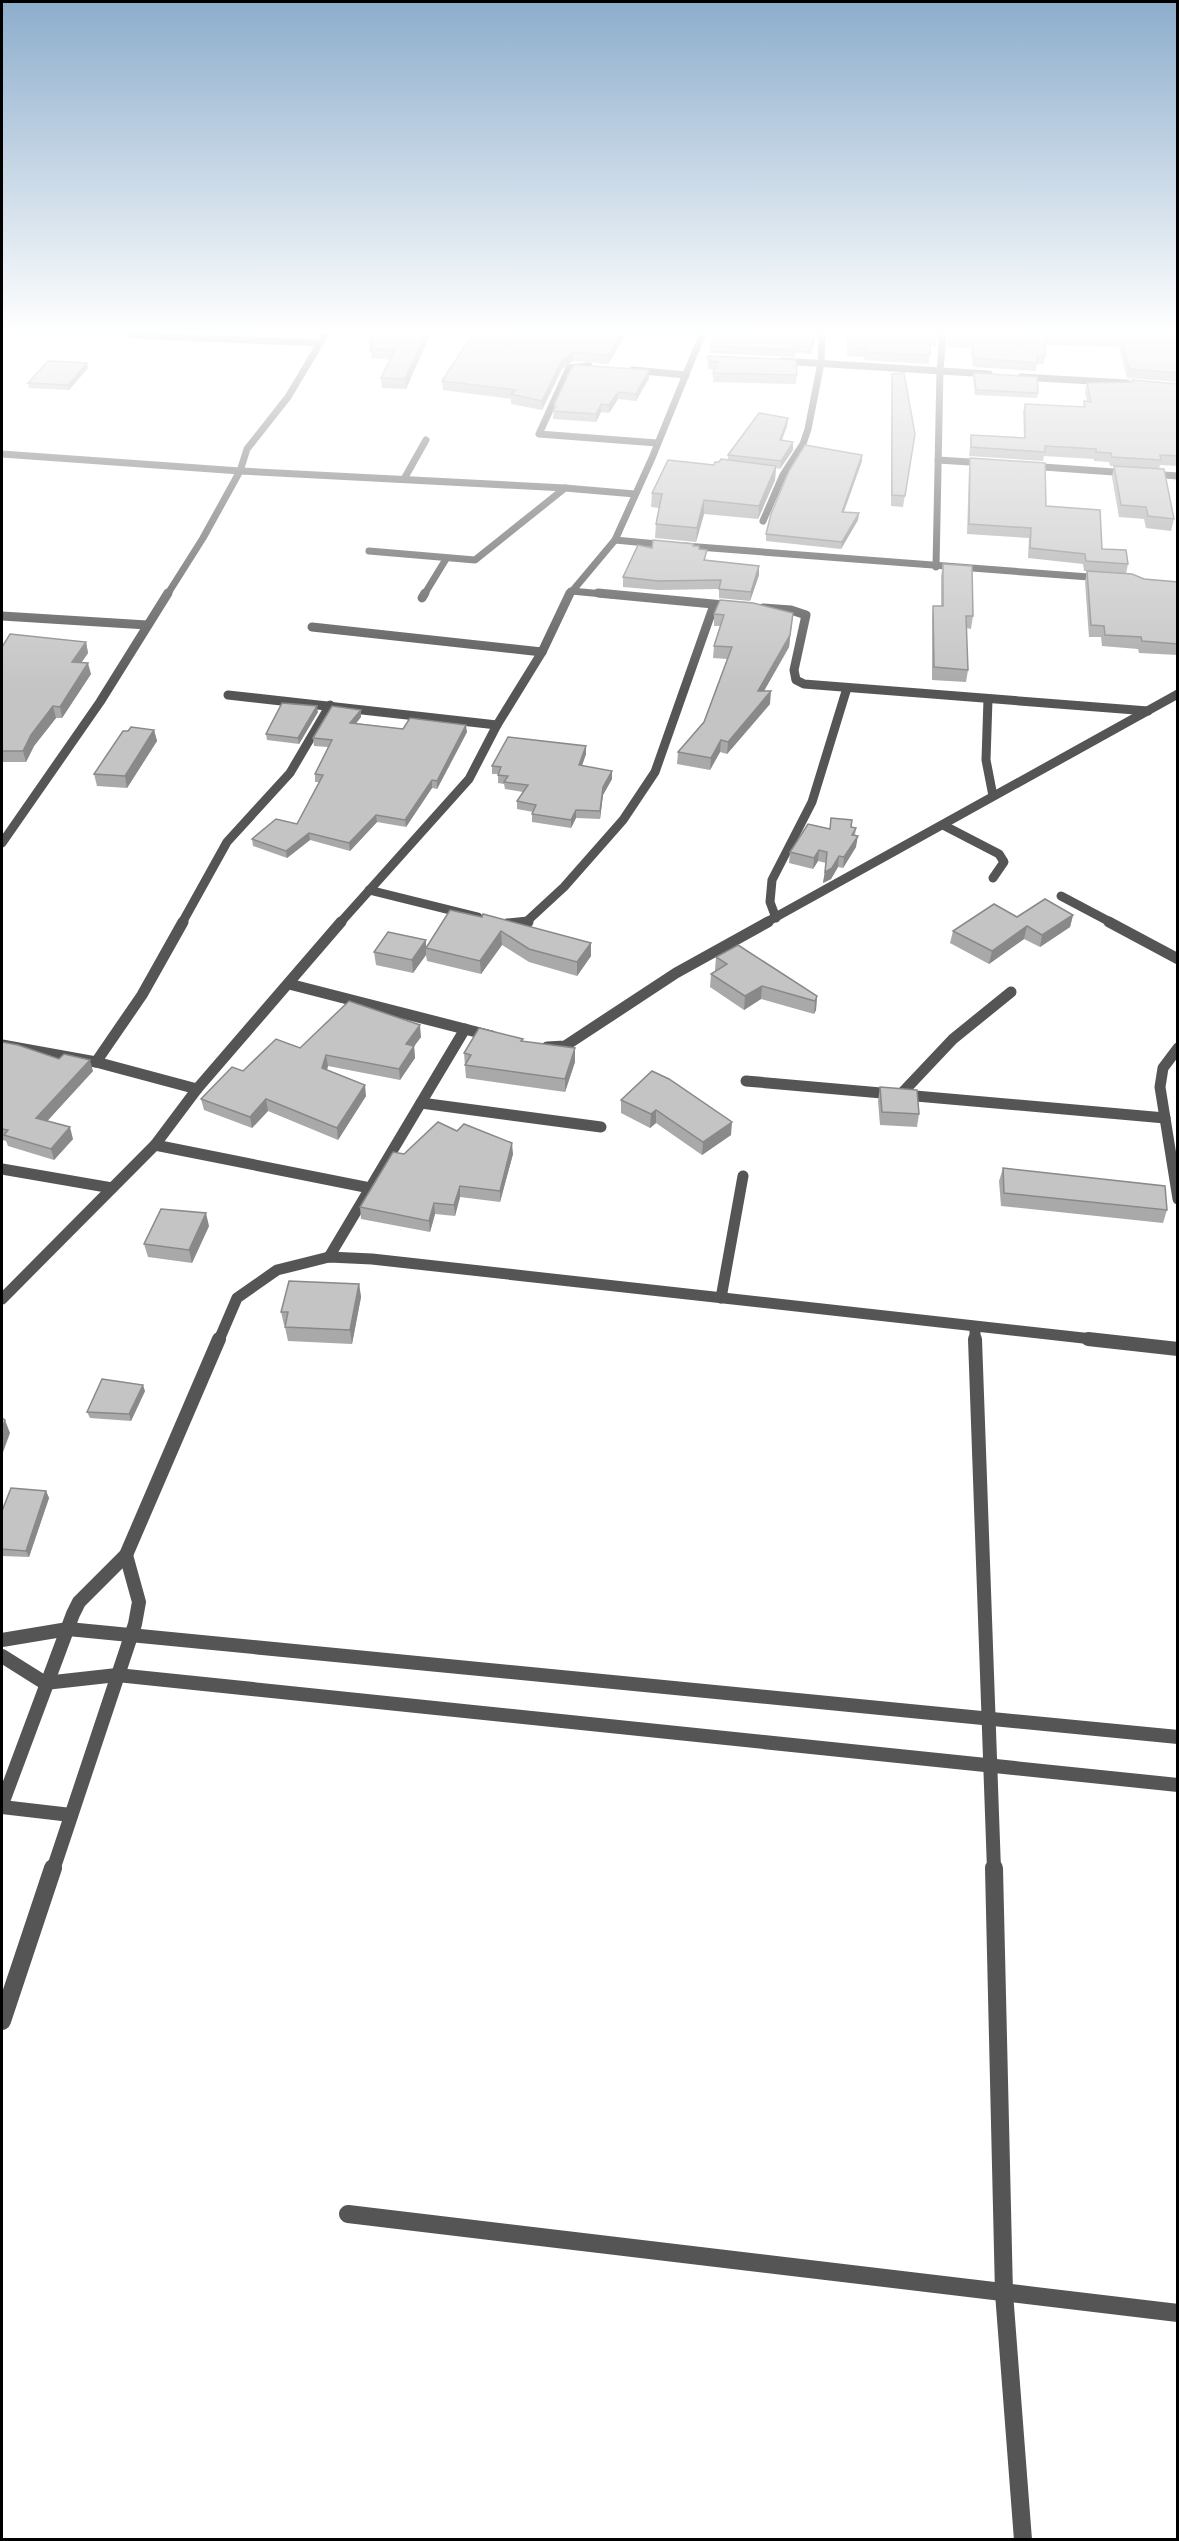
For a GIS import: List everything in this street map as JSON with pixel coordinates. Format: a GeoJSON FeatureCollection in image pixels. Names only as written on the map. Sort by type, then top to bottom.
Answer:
{"type":"FeatureCollection","features":[{"type":"Feature","properties":{"kind":"street"},"geometry":{"type":"LineString","coordinates":[[2,454],[240,471],[565,488],[635,494]]}},
{"type":"Feature","properties":{"kind":"street"},"geometry":{"type":"LineString","coordinates":[[3,838],[100,702],[203,538],[240,471],[246,454]]}},
{"type":"Feature","properties":{"kind":"street"},"geometry":{"type":"LineString","coordinates":[[404,479],[418,454]]}},
{"type":"Feature","properties":{"kind":"street"},"geometry":{"type":"LineString","coordinates":[[3,1295],[155,1145],[196,1089],[469,779],[497,725],[542,652],[571,591],[615,540],[653,454]]}},
{"type":"Feature","properties":{"kind":"street"},"geometry":{"type":"LineString","coordinates":[[763,521],[783,475],[797,454]]}},
{"type":"Feature","properties":{"kind":"street"},"geometry":{"type":"LineString","coordinates":[[936,567],[938,454]]}},
{"type":"Feature","properties":{"kind":"street"},"geometry":{"type":"LineString","coordinates":[[652,458],[664,459]]}},
{"type":"Feature","properties":{"kind":"street"},"geometry":{"type":"LineString","coordinates":[[938,460],[997,464]]}},
{"type":"Feature","properties":{"kind":"street"},"geometry":{"type":"LineString","coordinates":[[1020,465],[1178,476]]}},
{"type":"Feature","properties":{"kind":"street"},"geometry":{"type":"LineString","coordinates":[[771,473],[783,475]]}},
{"type":"Feature","properties":{"kind":"street"},"geometry":{"type":"LineString","coordinates":[[369,551],[446,559],[478,559],[565,488]]}},
{"type":"Feature","properties":{"kind":"street"},"geometry":{"type":"LineString","coordinates":[[615,540],[1109,579]]}},
{"type":"Feature","properties":{"kind":"street"},"geometry":{"type":"LineString","coordinates":[[422,598],[446,559]]}},
{"type":"Feature","properties":{"kind":"street"},"geometry":{"type":"LineString","coordinates":[[571,591],[745,607]]}},
{"type":"Feature","properties":{"kind":"street"},"geometry":{"type":"LineString","coordinates":[[369,890],[509,925],[524,924],[531,920],[564,887],[623,820],[655,772],[714,605]]}},
{"type":"Feature","properties":{"kind":"street"},"geometry":{"type":"LineString","coordinates":[[755,608],[804,613],[806,621],[794,670],[796,680],[811,686],[1148,711]]}},
{"type":"Feature","properties":{"kind":"street"},"geometry":{"type":"LineString","coordinates":[[2,616],[147,626]]}},
{"type":"Feature","properties":{"kind":"street"},"geometry":{"type":"LineString","coordinates":[[312,627],[542,652]]}},
{"type":"Feature","properties":{"kind":"street"},"geometry":{"type":"LineString","coordinates":[[776,918],[770,902],[772,880],[812,802],[847,688]]}},
{"type":"Feature","properties":{"kind":"street"},"geometry":{"type":"LineString","coordinates":[[540,1046],[552,1048],[565,1046],[676,974],[1178,694]]}},
{"type":"Feature","properties":{"kind":"street"},"geometry":{"type":"LineString","coordinates":[[228,695],[497,725]]}},
{"type":"Feature","properties":{"kind":"street"},"geometry":{"type":"LineString","coordinates":[[988,699],[985,754],[988,782],[993,796]]}},
{"type":"Feature","properties":{"kind":"street"},"geometry":{"type":"LineString","coordinates":[[96,1062],[142,994],[227,842],[290,773],[330,705]]}},
{"type":"Feature","properties":{"kind":"street"},"geometry":{"type":"LineString","coordinates":[[943,825],[999,854],[1004,862],[993,878]]}},
{"type":"Feature","properties":{"kind":"street"},"geometry":{"type":"LineString","coordinates":[[1061,896],[1178,959]]}},
{"type":"Feature","properties":{"kind":"street"},"geometry":{"type":"LineString","coordinates":[[289,984],[507,1040]]}},
{"type":"Feature","properties":{"kind":"street"},"geometry":{"type":"LineString","coordinates":[[902,1093],[924,1064],[976,1018],[1011,992]]}},
{"type":"Feature","properties":{"kind":"street"},"geometry":{"type":"LineString","coordinates":[[330,1257],[465,1029]]}},
{"type":"Feature","properties":{"kind":"street"},"geometry":{"type":"LineString","coordinates":[[2,1046],[96,1062],[196,1089]]}},
{"type":"Feature","properties":{"kind":"street"},"geometry":{"type":"LineString","coordinates":[[1178,1048],[1163,1068],[1160,1087],[1178,1199]]}},
{"type":"Feature","properties":{"kind":"street"},"geometry":{"type":"LineString","coordinates":[[746,1080],[1165,1118]]}},
{"type":"Feature","properties":{"kind":"street"},"geometry":{"type":"LineString","coordinates":[[421,1103],[602,1127]]}},
{"type":"Feature","properties":{"kind":"street"},"geometry":{"type":"LineString","coordinates":[[155,1145],[370,1188]]}},
{"type":"Feature","properties":{"kind":"street"},"geometry":{"type":"LineString","coordinates":[[2,1169],[112,1188]]}},
{"type":"Feature","properties":{"kind":"street"},"geometry":{"type":"LineString","coordinates":[[721,1298],[743,1176]]}},
{"type":"Feature","properties":{"kind":"street"},"geometry":{"type":"LineString","coordinates":[[71,1815],[2,1805],[45,1683],[79,1602],[126,1555],[237,1298],[277,1269],[330,1257],[372,1259],[1178,1349]]}},
{"type":"Feature","properties":{"kind":"street"},"geometry":{"type":"LineString","coordinates":[[975,1327],[991,1767],[1004,2293],[1023,2540]]}},
{"type":"Feature","properties":{"kind":"street"},"geometry":{"type":"LineString","coordinates":[[2,2021],[140,1602],[126,1555]]}},
{"type":"Feature","properties":{"kind":"street"},"geometry":{"type":"LineString","coordinates":[[2,1640],[68,1629],[1178,1737]]}},
{"type":"Feature","properties":{"kind":"street"},"geometry":{"type":"LineString","coordinates":[[2,1656],[45,1683],[117,1675],[1178,1785]]}},
{"type":"Feature","properties":{"kind":"street"},"geometry":{"type":"LineString","coordinates":[[348,2214],[1178,2313]]}},
{"type":"Feature","properties":{"kind":"building"},"geometry":{"type":"Polygon","coordinates":[[[729,454],[786,454],[781,461],[729,454]]]}},
{"type":"Feature","properties":{"kind":"building"},"geometry":{"type":"Polygon","coordinates":[[[800,454],[862,455],[842,512],[859,513],[842,542],[766,534],[771,514],[789,471],[800,454]]]}},
{"type":"Feature","properties":{"kind":"building"},"geometry":{"type":"Polygon","coordinates":[[[892,454],[912,454],[905,496],[892,495],[892,454]]]}},
{"type":"Feature","properties":{"kind":"building"},"geometry":{"type":"Polygon","coordinates":[[[1111,454],[1178,454],[1178,456],[1160,455],[1161,460],[1112,457],[1111,454]]]}},
{"type":"Feature","properties":{"kind":"building"},"geometry":{"type":"Polygon","coordinates":[[[970,458],[1045,463],[1046,506],[1100,510],[1102,549],[1126,550],[1128,564],[1086,561],[1085,554],[1030,548],[1031,528],[969,524],[970,458]]]}},
{"type":"Feature","properties":{"kind":"building"},"geometry":{"type":"Polygon","coordinates":[[[721,459],[776,466],[759,506],[704,500],[697,528],[656,524],[662,494],[652,493],[668,460],[714,465],[721,459]]]}},
{"type":"Feature","properties":{"kind":"building"},"geometry":{"type":"Polygon","coordinates":[[[1114,466],[1164,469],[1174,519],[1148,516],[1146,507],[1121,505],[1114,466]]]}},
{"type":"Feature","properties":{"kind":"building"},"geometry":{"type":"Polygon","coordinates":[[[653,540],[694,544],[693,546],[699,546],[699,549],[707,550],[704,560],[759,566],[751,592],[719,589],[721,580],[658,581],[623,577],[638,545],[652,548],[653,540]]]}},
{"type":"Feature","properties":{"kind":"building"},"geometry":{"type":"Polygon","coordinates":[[[943,564],[972,566],[973,616],[966,616],[968,670],[934,667],[933,606],[943,606],[943,564]]]}},
{"type":"Feature","properties":{"kind":"building"},"geometry":{"type":"Polygon","coordinates":[[[1087,571],[1132,574],[1144,579],[1178,582],[1178,644],[1142,641],[1141,637],[1105,635],[1104,626],[1091,625],[1087,571]]]}},
{"type":"Feature","properties":{"kind":"building"},"geometry":{"type":"Polygon","coordinates":[[[720,600],[753,603],[793,613],[790,635],[758,691],[771,691],[728,742],[721,740],[711,758],[678,752],[704,722],[732,647],[714,646],[724,615],[714,614],[720,600]]]}},
{"type":"Feature","properties":{"kind":"building"},"geometry":{"type":"Polygon","coordinates":[[[10,634],[86,642],[72,662],[88,663],[60,707],[53,706],[31,735],[23,751],[2,751],[2,647],[10,634]]]}},
{"type":"Feature","properties":{"kind":"building"},"geometry":{"type":"Polygon","coordinates":[[[282,703],[317,706],[298,738],[266,734],[282,703]]]}},
{"type":"Feature","properties":{"kind":"building"},"geometry":{"type":"Polygon","coordinates":[[[332,706],[361,710],[350,723],[403,729],[410,718],[466,725],[437,781],[432,780],[405,820],[376,815],[349,843],[309,833],[286,851],[252,839],[276,819],[297,824],[323,775],[315,774],[332,740],[313,738],[332,706]]]}},
{"type":"Feature","properties":{"kind":"building"},"geometry":{"type":"Polygon","coordinates":[[[131,727],[154,730],[125,776],[94,774],[123,731],[128,731],[131,727]]]}},
{"type":"Feature","properties":{"kind":"building"},"geometry":{"type":"Polygon","coordinates":[[[508,737],[586,746],[579,765],[612,771],[603,787],[600,811],[576,810],[571,820],[532,814],[536,805],[517,801],[528,785],[504,782],[508,776],[498,775],[501,767],[492,766],[508,737]]]}},
{"type":"Feature","properties":{"kind":"building"},"geometry":{"type":"Polygon","coordinates":[[[831,818],[852,820],[851,827],[856,828],[852,835],[858,836],[844,857],[839,856],[832,868],[825,872],[827,852],[819,850],[814,858],[790,852],[808,824],[830,829],[831,818]]]}},
{"type":"Feature","properties":{"kind":"building"},"geometry":{"type":"Polygon","coordinates":[[[1045,899],[1073,915],[1042,935],[1027,926],[992,951],[953,931],[994,904],[1017,917],[1045,899]]]}},
{"type":"Feature","properties":{"kind":"building"},"geometry":{"type":"Polygon","coordinates":[[[450,910],[482,917],[483,914],[591,943],[577,962],[529,949],[501,931],[480,961],[426,948],[450,910]]]}},
{"type":"Feature","properties":{"kind":"building"},"geometry":{"type":"Polygon","coordinates":[[[388,932],[426,940],[412,960],[374,952],[388,932]]]}},
{"type":"Feature","properties":{"kind":"building"},"geometry":{"type":"Polygon","coordinates":[[[738,945],[817,996],[815,1001],[762,986],[745,996],[711,974],[727,964],[716,957],[738,945]]]}},
{"type":"Feature","properties":{"kind":"building"},"geometry":{"type":"Polygon","coordinates":[[[349,1001],[420,1025],[406,1044],[414,1046],[399,1069],[326,1055],[322,1068],[365,1085],[337,1128],[266,1099],[250,1117],[201,1099],[232,1067],[243,1071],[276,1039],[300,1048],[349,1001]]]}},
{"type":"Feature","properties":{"kind":"building"},"geometry":{"type":"Polygon","coordinates":[[[479,1028],[523,1039],[521,1041],[575,1048],[565,1079],[465,1065],[471,1055],[464,1053],[479,1028]]]}},
{"type":"Feature","properties":{"kind":"building"},"geometry":{"type":"Polygon","coordinates":[[[2,1042],[59,1059],[64,1054],[90,1060],[36,1118],[70,1127],[51,1149],[4,1135],[8,1130],[2,1129],[2,1042]]]}},
{"type":"Feature","properties":{"kind":"building"},"geometry":{"type":"Polygon","coordinates":[[[652,1071],[669,1079],[732,1122],[703,1142],[656,1110],[651,1114],[621,1100],[652,1071]]]}},
{"type":"Feature","properties":{"kind":"building"},"geometry":{"type":"Polygon","coordinates":[[[880,1087],[917,1090],[919,1114],[882,1112],[880,1087]]]}},
{"type":"Feature","properties":{"kind":"building"},"geometry":{"type":"Polygon","coordinates":[[[438,1122],[457,1131],[464,1124],[512,1143],[500,1191],[460,1186],[454,1205],[434,1203],[429,1221],[360,1207],[393,1152],[404,1154],[438,1122]]]}},
{"type":"Feature","properties":{"kind":"building"},"geometry":{"type":"Polygon","coordinates":[[[1003,1168],[1165,1186],[1167,1210],[1004,1193],[1003,1168]]]}},
{"type":"Feature","properties":{"kind":"building"},"geometry":{"type":"Polygon","coordinates":[[[161,1209],[206,1213],[189,1250],[144,1244],[161,1209]]]}},
{"type":"Feature","properties":{"kind":"building"},"geometry":{"type":"Polygon","coordinates":[[[289,1281],[359,1284],[350,1330],[285,1327],[288,1312],[281,1312],[289,1281]]]}},
{"type":"Feature","properties":{"kind":"building"},"geometry":{"type":"Polygon","coordinates":[[[102,1379],[143,1385],[129,1414],[87,1412],[102,1379]]]}},
{"type":"Feature","properties":{"kind":"building"},"geometry":{"type":"Polygon","coordinates":[[[11,1488],[46,1491],[26,1551],[2,1549],[2,1511],[11,1488]]]}}]}
